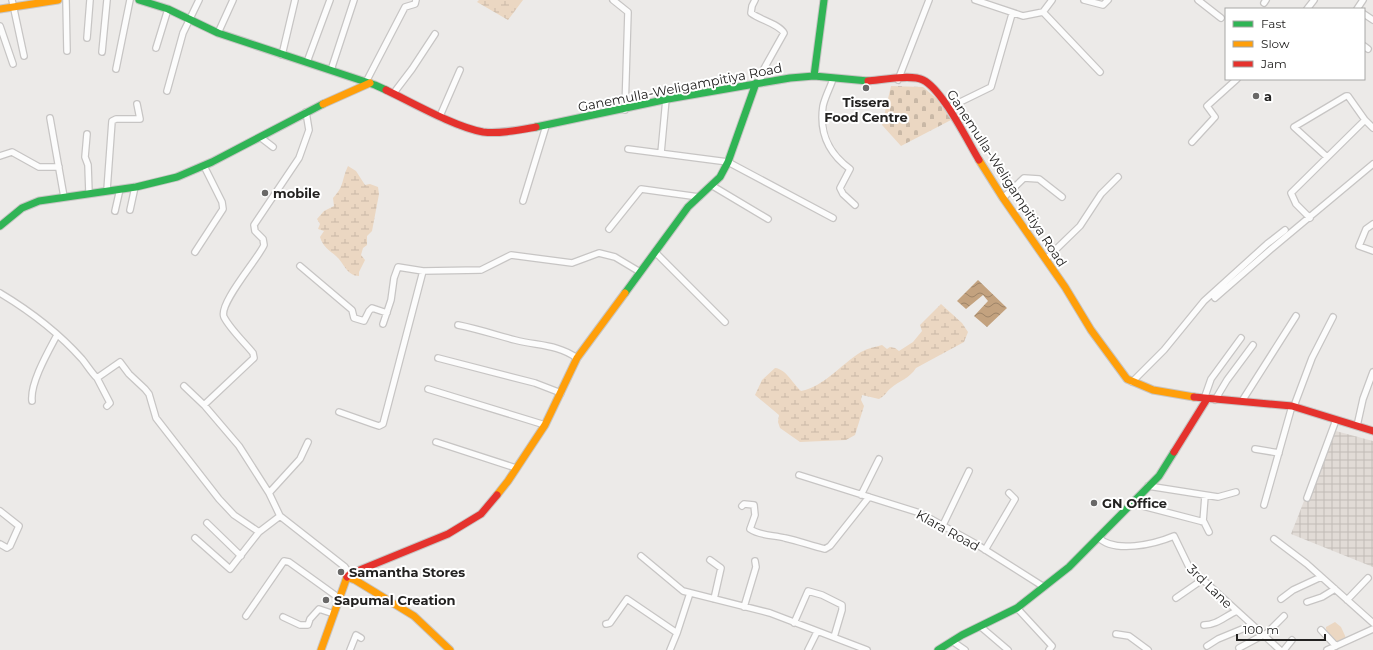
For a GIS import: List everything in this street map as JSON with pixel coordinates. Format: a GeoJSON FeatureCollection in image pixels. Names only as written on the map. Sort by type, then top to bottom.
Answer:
{"type":"FeatureCollection","features":[{"type":"Feature","properties":{"kind":"street"},"geometry":{"type":"LineString","coordinates":[[0,9],[12,3],[58,0]]}},
{"type":"Feature","properties":{"kind":"street"},"geometry":{"type":"LineString","coordinates":[[66,0],[67,51]]}},
{"type":"Feature","properties":{"kind":"street"},"geometry":{"type":"LineString","coordinates":[[87,38],[90,0]]}},
{"type":"Feature","properties":{"kind":"street"},"geometry":{"type":"LineString","coordinates":[[102,52],[107,0]]}},
{"type":"Feature","properties":{"kind":"street"},"geometry":{"type":"LineString","coordinates":[[116,69],[130,0]]}},
{"type":"Feature","properties":{"kind":"street","name":"Ganemulla-Weligampitiya Road"},"geometry":{"type":"LineString","coordinates":[[140,0],[155,2],[218,33],[368,82],[440,116],[475,130],[485,132],[508,131],[546,126],[625,110],[666,99],[758,83],[814,76],[833,79],[898,80],[915,78],[923,80],[938,93],[1003,198],[1046,260],[1091,330],[1127,379],[1153,390],[1206,399],[1293,406],[1373,431]]}},
{"type":"Feature","properties":{"kind":"street"},"geometry":{"type":"LineString","coordinates":[[167,91],[183,33],[198,0]]}},
{"type":"Feature","properties":{"kind":"street"},"geometry":{"type":"LineString","coordinates":[[218,33],[233,0]]}},
{"type":"Feature","properties":{"kind":"street"},"geometry":{"type":"LineString","coordinates":[[282,55],[295,0]]}},
{"type":"Feature","properties":{"kind":"street"},"geometry":{"type":"LineString","coordinates":[[307,62],[330,0]]}},
{"type":"Feature","properties":{"kind":"street"},"geometry":{"type":"LineString","coordinates":[[331,70],[354,0]]}},
{"type":"Feature","properties":{"kind":"street"},"geometry":{"type":"LineString","coordinates":[[0,226],[12,214],[29,204],[107,190],[165,182],[204,166],[306,112],[368,82],[405,7],[415,4],[416,0]]}},
{"type":"Feature","properties":{"kind":"street"},"geometry":{"type":"LineString","coordinates":[[613,0],[628,12],[625,110]]}},
{"type":"Feature","properties":{"kind":"street"},"geometry":{"type":"LineString","coordinates":[[321,650],[348,575],[448,534],[481,514],[516,468],[545,425],[577,358],[688,207],[720,177],[728,162],[761,74],[784,33],[782,29],[758,19],[752,13],[752,6],[755,0]]}},
{"type":"Feature","properties":{"kind":"street"},"geometry":{"type":"LineString","coordinates":[[814,76],[824,0]]}},
{"type":"Feature","properties":{"kind":"street"},"geometry":{"type":"LineString","coordinates":[[898,80],[929,0]]}},
{"type":"Feature","properties":{"kind":"street"},"geometry":{"type":"LineString","coordinates":[[975,0],[1012,14],[1022,16],[1043,12],[1052,0]]}},
{"type":"Feature","properties":{"kind":"street"},"geometry":{"type":"LineString","coordinates":[[1084,0],[1103,5],[1108,0]]}},
{"type":"Feature","properties":{"kind":"street"},"geometry":{"type":"LineString","coordinates":[[1198,0],[1221,18]]}},
{"type":"Feature","properties":{"kind":"street"},"geometry":{"type":"LineString","coordinates":[[1308,8],[1314,0]]}},
{"type":"Feature","properties":{"kind":"street"},"geometry":{"type":"LineString","coordinates":[[12,3],[24,56]]}},
{"type":"Feature","properties":{"kind":"street"},"geometry":{"type":"LineString","coordinates":[[156,48],[168,9]]}},
{"type":"Feature","properties":{"kind":"street"},"geometry":{"type":"LineString","coordinates":[[1043,12],[1100,72]]}},
{"type":"Feature","properties":{"kind":"street"},"geometry":{"type":"LineString","coordinates":[[948,108],[991,87],[1012,14]]}},
{"type":"Feature","properties":{"kind":"street"},"geometry":{"type":"LineString","coordinates":[[0,26],[13,64]]}},
{"type":"Feature","properties":{"kind":"street"},"geometry":{"type":"LineString","coordinates":[[392,94],[412,69],[435,34]]}},
{"type":"Feature","properties":{"kind":"street"},"geometry":{"type":"LineString","coordinates":[[440,116],[460,70]]}},
{"type":"Feature","properties":{"kind":"street"},"geometry":{"type":"LineString","coordinates":[[833,79],[823,105],[823,125],[826,143],[841,162],[850,169],[840,188],[842,194],[855,205]]}},
{"type":"Feature","properties":{"kind":"street"},"geometry":{"type":"LineString","coordinates":[[1192,142],[1215,117],[1208,106],[1235,80]]}},
{"type":"Feature","properties":{"kind":"street"},"geometry":{"type":"LineString","coordinates":[[1327,157],[1294,127],[1348,96],[1373,128]]}},
{"type":"Feature","properties":{"kind":"street"},"geometry":{"type":"LineString","coordinates":[[661,153],[666,99]]}},
{"type":"Feature","properties":{"kind":"street"},"geometry":{"type":"LineString","coordinates":[[107,190],[112,121],[116,119],[140,119],[137,104]]}},
{"type":"Feature","properties":{"kind":"street"},"geometry":{"type":"LineString","coordinates":[[204,405],[254,358],[253,353],[224,316],[224,310],[234,290],[264,245],[263,239],[255,231],[254,225],[299,158],[309,130],[306,112]]}},
{"type":"Feature","properties":{"kind":"street"},"geometry":{"type":"LineString","coordinates":[[50,118],[64,197]]}},
{"type":"Feature","properties":{"kind":"street"},"geometry":{"type":"LineString","coordinates":[[1310,218],[1296,204],[1291,193],[1366,120]]}},
{"type":"Feature","properties":{"kind":"street"},"geometry":{"type":"LineString","coordinates":[[523,201],[546,126]]}},
{"type":"Feature","properties":{"kind":"street"},"geometry":{"type":"LineString","coordinates":[[87,134],[85,157],[88,165],[89,193]]}},
{"type":"Feature","properties":{"kind":"street"},"geometry":{"type":"LineString","coordinates":[[260,137],[273,147]]}},
{"type":"Feature","properties":{"kind":"street"},"geometry":{"type":"LineString","coordinates":[[628,149],[728,162],[833,218]]}},
{"type":"Feature","properties":{"kind":"street"},"geometry":{"type":"LineString","coordinates":[[0,156],[12,152],[39,167],[59,167]]}},
{"type":"Feature","properties":{"kind":"street"},"geometry":{"type":"LineString","coordinates":[[1215,298],[1373,164]]}},
{"type":"Feature","properties":{"kind":"street"},"geometry":{"type":"LineString","coordinates":[[194,252],[223,209],[222,202],[204,166]]}},
{"type":"Feature","properties":{"kind":"street"},"geometry":{"type":"LineString","coordinates":[[1046,260],[1080,226],[1101,194],[1118,177]]}},
{"type":"Feature","properties":{"kind":"street"},"geometry":{"type":"LineString","coordinates":[[1003,198],[1024,178],[1039,179],[1062,198]]}},
{"type":"Feature","properties":{"kind":"street"},"geometry":{"type":"LineString","coordinates":[[712,185],[768,219]]}},
{"type":"Feature","properties":{"kind":"street"},"geometry":{"type":"LineString","coordinates":[[130,210],[135,187]]}},
{"type":"Feature","properties":{"kind":"street"},"geometry":{"type":"LineString","coordinates":[[114,211],[120,189]]}},
{"type":"Feature","properties":{"kind":"street"},"geometry":{"type":"LineString","coordinates":[[609,229],[641,189],[699,197]]}},
{"type":"Feature","properties":{"kind":"street"},"geometry":{"type":"LineString","coordinates":[[1373,224],[1366,229],[1359,246],[1373,251]]}},
{"type":"Feature","properties":{"kind":"street"},"geometry":{"type":"LineString","coordinates":[[1132,382],[1164,350],[1204,301],[1286,230]]}},
{"type":"Feature","properties":{"kind":"street"},"geometry":{"type":"LineString","coordinates":[[655,252],[725,322]]}},
{"type":"Feature","properties":{"kind":"street"},"geometry":{"type":"LineString","coordinates":[[383,324],[398,267],[423,271],[481,270],[511,255],[572,264],[599,253],[615,257],[640,272]]}},
{"type":"Feature","properties":{"kind":"street"},"geometry":{"type":"LineString","coordinates":[[300,266],[352,310],[354,318],[364,321],[372,308],[387,313]]}},
{"type":"Feature","properties":{"kind":"street"},"geometry":{"type":"LineString","coordinates":[[339,412],[379,426],[383,424],[423,271]]}},
{"type":"Feature","properties":{"kind":"street"},"geometry":{"type":"LineString","coordinates":[[0,293],[22,306],[57,335],[82,359],[97,378],[110,403],[106,406]]}},
{"type":"Feature","properties":{"kind":"street"},"geometry":{"type":"LineString","coordinates":[[1242,402],[1296,316]]}},
{"type":"Feature","properties":{"kind":"street"},"geometry":{"type":"LineString","coordinates":[[1264,504],[1293,406],[1312,358],[1332,317]]}},
{"type":"Feature","properties":{"kind":"street"},"geometry":{"type":"LineString","coordinates":[[458,325],[547,347],[557,347],[577,358]]}},
{"type":"Feature","properties":{"kind":"street"},"geometry":{"type":"LineString","coordinates":[[32,401],[31,394],[33,387],[47,353],[57,335]]}},
{"type":"Feature","properties":{"kind":"street"},"geometry":{"type":"LineString","coordinates":[[938,650],[952,641],[1017,608],[1044,587],[1068,567],[1162,472],[1206,399],[1212,379],[1241,338]]}},
{"type":"Feature","properties":{"kind":"street"},"geometry":{"type":"LineString","coordinates":[[1215,400],[1227,380],[1253,345]]}},
{"type":"Feature","properties":{"kind":"street"},"geometry":{"type":"LineString","coordinates":[[438,358],[535,383],[561,393]]}},
{"type":"Feature","properties":{"kind":"street"},"geometry":{"type":"LineString","coordinates":[[97,378],[120,362],[149,394],[156,418],[219,499],[234,515],[259,532]]}},
{"type":"Feature","properties":{"kind":"street"},"geometry":{"type":"LineString","coordinates":[[1357,426],[1363,399],[1373,372]]}},
{"type":"Feature","properties":{"kind":"street"},"geometry":{"type":"LineString","coordinates":[[184,386],[204,405],[239,446],[268,493],[280,516],[345,567],[348,575],[414,616],[450,650]]}},
{"type":"Feature","properties":{"kind":"street"},"geometry":{"type":"LineString","coordinates":[[428,389],[545,425]]}},
{"type":"Feature","properties":{"kind":"street"},"geometry":{"type":"LineString","coordinates":[[1308,498],[1336,420]]}},
{"type":"Feature","properties":{"kind":"street"},"geometry":{"type":"LineString","coordinates":[[268,493],[300,459],[308,442]]}},
{"type":"Feature","properties":{"kind":"street"},"geometry":{"type":"LineString","coordinates":[[436,442],[516,468]]}},
{"type":"Feature","properties":{"kind":"street"},"geometry":{"type":"LineString","coordinates":[[1254,449],[1279,453]]}},
{"type":"Feature","properties":{"kind":"street"},"geometry":{"type":"LineString","coordinates":[[861,495],[879,459]]}},
{"type":"Feature","properties":{"kind":"street"},"geometry":{"type":"LineString","coordinates":[[943,525],[969,471]]}},
{"type":"Feature","properties":{"kind":"street","name":"Klara Road"},"geometry":{"type":"LineString","coordinates":[[799,475],[920,513],[985,550],[1044,587]]}},
{"type":"Feature","properties":{"kind":"street"},"geometry":{"type":"LineString","coordinates":[[1148,486],[1218,497],[1236,492]]}},
{"type":"Feature","properties":{"kind":"street"},"geometry":{"type":"LineString","coordinates":[[985,550],[1015,499],[1009,493]]}},
{"type":"Feature","properties":{"kind":"street"},"geometry":{"type":"LineString","coordinates":[[1202,522],[1205,496]]}},
{"type":"Feature","properties":{"kind":"street"},"geometry":{"type":"LineString","coordinates":[[742,506],[744,504],[754,505],[755,515],[750,529],[753,531],[759,534],[783,538],[825,549],[830,546],[869,497]]}},
{"type":"Feature","properties":{"kind":"street"},"geometry":{"type":"LineString","coordinates":[[1131,503],[1202,522],[1209,532]]}},
{"type":"Feature","properties":{"kind":"street"},"geometry":{"type":"LineString","coordinates":[[0,511],[19,526],[10,546],[7,548],[0,544]]}},
{"type":"Feature","properties":{"kind":"street"},"geometry":{"type":"LineString","coordinates":[[196,538],[230,569],[259,532],[280,516]]}},
{"type":"Feature","properties":{"kind":"street"},"geometry":{"type":"LineString","coordinates":[[207,523],[240,556]]}},
{"type":"Feature","properties":{"kind":"street","name":"3rd Lane"},"geometry":{"type":"LineString","coordinates":[[1098,537],[1104,543],[1121,546],[1156,542],[1174,536],[1185,561],[1202,580],[1280,650]]}},
{"type":"Feature","properties":{"kind":"street"},"geometry":{"type":"LineString","coordinates":[[1274,540],[1336,589],[1373,623]]}},
{"type":"Feature","properties":{"kind":"street"},"geometry":{"type":"LineString","coordinates":[[641,556],[683,591],[770,613],[866,650]]}},
{"type":"Feature","properties":{"kind":"street"},"geometry":{"type":"LineString","coordinates":[[710,560],[722,568],[714,599]]}},
{"type":"Feature","properties":{"kind":"street"},"geometry":{"type":"LineString","coordinates":[[744,607],[756,567],[755,560]]}},
{"type":"Feature","properties":{"kind":"street"},"geometry":{"type":"LineString","coordinates":[[246,616],[284,561],[289,562],[339,598]]}},
{"type":"Feature","properties":{"kind":"street"},"geometry":{"type":"LineString","coordinates":[[1281,598],[1293,590],[1321,577]]}},
{"type":"Feature","properties":{"kind":"street"},"geometry":{"type":"LineString","coordinates":[[1347,600],[1368,578]]}},
{"type":"Feature","properties":{"kind":"street"},"geometry":{"type":"LineString","coordinates":[[1176,598],[1202,580]]}},
{"type":"Feature","properties":{"kind":"street"},"geometry":{"type":"LineString","coordinates":[[1307,602],[1322,597],[1336,589]]}},
{"type":"Feature","properties":{"kind":"street"},"geometry":{"type":"LineString","coordinates":[[794,623],[808,591],[822,594],[842,605],[842,610],[834,637]]}},
{"type":"Feature","properties":{"kind":"street"},"geometry":{"type":"LineString","coordinates":[[670,650],[690,593]]}},
{"type":"Feature","properties":{"kind":"street"},"geometry":{"type":"LineString","coordinates":[[606,624],[610,623],[627,599],[677,633]]}},
{"type":"Feature","properties":{"kind":"street"},"geometry":{"type":"LineString","coordinates":[[1017,608],[1052,646],[1049,650]]}},
{"type":"Feature","properties":{"kind":"street"},"geometry":{"type":"LineString","coordinates":[[283,616],[300,625],[308,625],[310,619],[319,609],[334,614]]}},
{"type":"Feature","properties":{"kind":"street"},"geometry":{"type":"LineString","coordinates":[[1204,625],[1211,625],[1236,611]]}},
{"type":"Feature","properties":{"kind":"street"},"geometry":{"type":"LineString","coordinates":[[1239,648],[1267,633],[1284,616]]}},
{"type":"Feature","properties":{"kind":"street"},"geometry":{"type":"LineString","coordinates":[[1207,646],[1218,639],[1252,625]]}},
{"type":"Feature","properties":{"kind":"street"},"geometry":{"type":"LineString","coordinates":[[981,627],[1008,650]]}},
{"type":"Feature","properties":{"kind":"street"},"geometry":{"type":"LineString","coordinates":[[1327,650],[1373,629]]}},
{"type":"Feature","properties":{"kind":"street"},"geometry":{"type":"LineString","coordinates":[[1321,630],[1336,646]]}},
{"type":"Feature","properties":{"kind":"street"},"geometry":{"type":"LineString","coordinates":[[808,650],[817,632]]}},
{"type":"Feature","properties":{"kind":"street"},"geometry":{"type":"LineString","coordinates":[[1116,634],[1129,636],[1148,650]]}},
{"type":"Feature","properties":{"kind":"street"},"geometry":{"type":"LineString","coordinates":[[350,650],[356,635],[361,638]]}},
{"type":"Feature","properties":{"kind":"street"},"geometry":{"type":"LineString","coordinates":[[1284,650],[1292,640]]}},
{"type":"Feature","properties":{"kind":"street"},"geometry":{"type":"LineString","coordinates":[[952,641],[965,650]]}},
{"type":"Feature","properties":{"kind":"shaded area"},"geometry":{"type":"Polygon","coordinates":[[[1332,430],[1373,441],[1373,567],[1291,534],[1332,430]]]}},
{"type":"Feature","properties":{"kind":"green space"},"geometry":{"type":"Polygon","coordinates":[[[479,0],[523,0],[508,20],[477,2],[479,0]]]}},
{"type":"Feature","properties":{"kind":"green space"},"geometry":{"type":"Polygon","coordinates":[[[891,86],[923,87],[937,99],[951,120],[901,146],[882,125],[891,86]]]}},
{"type":"Feature","properties":{"kind":"green space"},"geometry":{"type":"Polygon","coordinates":[[[348,166],[356,171],[365,185],[370,184],[378,187],[379,194],[372,231],[367,236],[367,245],[363,248],[361,255],[365,260],[359,272],[359,276],[351,274],[339,259],[325,246],[320,237],[324,231],[318,229],[320,224],[317,219],[324,211],[334,206],[333,198],[341,186],[348,166]]]}},
{"type":"Feature","properties":{"kind":"green space"},"geometry":{"type":"Polygon","coordinates":[[[941,304],[962,323],[968,332],[964,342],[916,368],[911,374],[889,389],[883,397],[879,399],[862,395],[861,400],[864,406],[855,435],[846,440],[800,442],[780,428],[778,422],[779,415],[755,395],[762,380],[775,368],[783,371],[801,391],[818,385],[861,352],[882,345],[887,349],[890,347],[899,351],[913,342],[922,331],[920,325],[941,304]]]}},
{"type":"Feature","properties":{"kind":"green space"},"geometry":{"type":"Polygon","coordinates":[[[1335,622],[1341,627],[1347,640],[1336,645],[1326,629],[1326,627],[1335,622]]]}},
{"type":"Feature","properties":{"kind":"water"},"geometry":{"type":"Polygon","coordinates":[[[978,280],[1007,308],[987,327],[974,316],[988,301],[983,295],[966,309],[957,301],[978,280]]]}},
{"type":"Feature","properties":{"kind":"traffic: fast"},"geometry":{"type":"LineString","coordinates":[[139,0],[168,9],[218,33],[375,85],[386,90]]}},
{"type":"Feature","properties":{"kind":"traffic: fast"},"geometry":{"type":"LineString","coordinates":[[814,76],[824,0]]}},
{"type":"Feature","properties":{"kind":"traffic: fast"},"geometry":{"type":"LineString","coordinates":[[536,127],[668,99],[790,78],[814,76],[868,81]]}},
{"type":"Feature","properties":{"kind":"traffic: fast"},"geometry":{"type":"LineString","coordinates":[[625,293],[688,207],[720,177],[728,162],[756,83]]}},
{"type":"Feature","properties":{"kind":"traffic: fast"},"geometry":{"type":"LineString","coordinates":[[0,226],[22,208],[39,201],[136,187],[177,177],[212,162],[323,104]]}},
{"type":"Feature","properties":{"kind":"traffic: fast"},"geometry":{"type":"LineString","coordinates":[[938,650],[962,635],[1017,608],[1069,567],[1159,476],[1174,452]]}},
{"type":"Feature","properties":{"kind":"traffic: slow"},"geometry":{"type":"LineString","coordinates":[[0,9],[58,0]]}},
{"type":"Feature","properties":{"kind":"traffic: slow"},"geometry":{"type":"LineString","coordinates":[[323,104],[370,83]]}},
{"type":"Feature","properties":{"kind":"traffic: slow"},"geometry":{"type":"LineString","coordinates":[[979,160],[1003,198],[1065,287],[1091,330],[1127,379],[1153,390],[1194,397]]}},
{"type":"Feature","properties":{"kind":"traffic: slow"},"geometry":{"type":"LineString","coordinates":[[497,495],[545,425],[577,358],[625,293]]}},
{"type":"Feature","properties":{"kind":"traffic: slow"},"geometry":{"type":"LineString","coordinates":[[347,577],[355,580],[414,616],[450,650]]}},
{"type":"Feature","properties":{"kind":"traffic: slow"},"geometry":{"type":"LineString","coordinates":[[321,650],[347,577]]}},
{"type":"Feature","properties":{"kind":"traffic: jam"},"geometry":{"type":"LineString","coordinates":[[868,81],[911,77],[923,80],[938,93],[946,104],[979,160]]}},
{"type":"Feature","properties":{"kind":"traffic: jam"},"geometry":{"type":"LineString","coordinates":[[386,90],[434,114],[460,125],[483,132],[510,131],[536,127]]}},
{"type":"Feature","properties":{"kind":"traffic: jam"},"geometry":{"type":"LineString","coordinates":[[1194,397],[1292,406],[1373,431]]}},
{"type":"Feature","properties":{"kind":"traffic: jam"},"geometry":{"type":"LineString","coordinates":[[1174,452],[1207,399]]}},
{"type":"Feature","properties":{"kind":"traffic: jam"},"geometry":{"type":"LineString","coordinates":[[347,577],[350,574],[448,534],[481,514],[497,495]]}},
{"type":"Feature","properties":{"kind":"place","name":"Tissera Food Centre"},"geometry":{"type":"Point","coordinates":[866,88]}},
{"type":"Feature","properties":{"kind":"place","name":"a"},"geometry":{"type":"Point","coordinates":[1256,96]}},
{"type":"Feature","properties":{"kind":"place","name":"mobile"},"geometry":{"type":"Point","coordinates":[265,193]}},
{"type":"Feature","properties":{"kind":"place","name":"GN Office"},"geometry":{"type":"Point","coordinates":[1094,503]}},
{"type":"Feature","properties":{"kind":"place","name":"Samantha Stores"},"geometry":{"type":"Point","coordinates":[341,572]}},
{"type":"Feature","properties":{"kind":"place","name":"Sapumal Creation"},"geometry":{"type":"Point","coordinates":[326,600]}}]}
